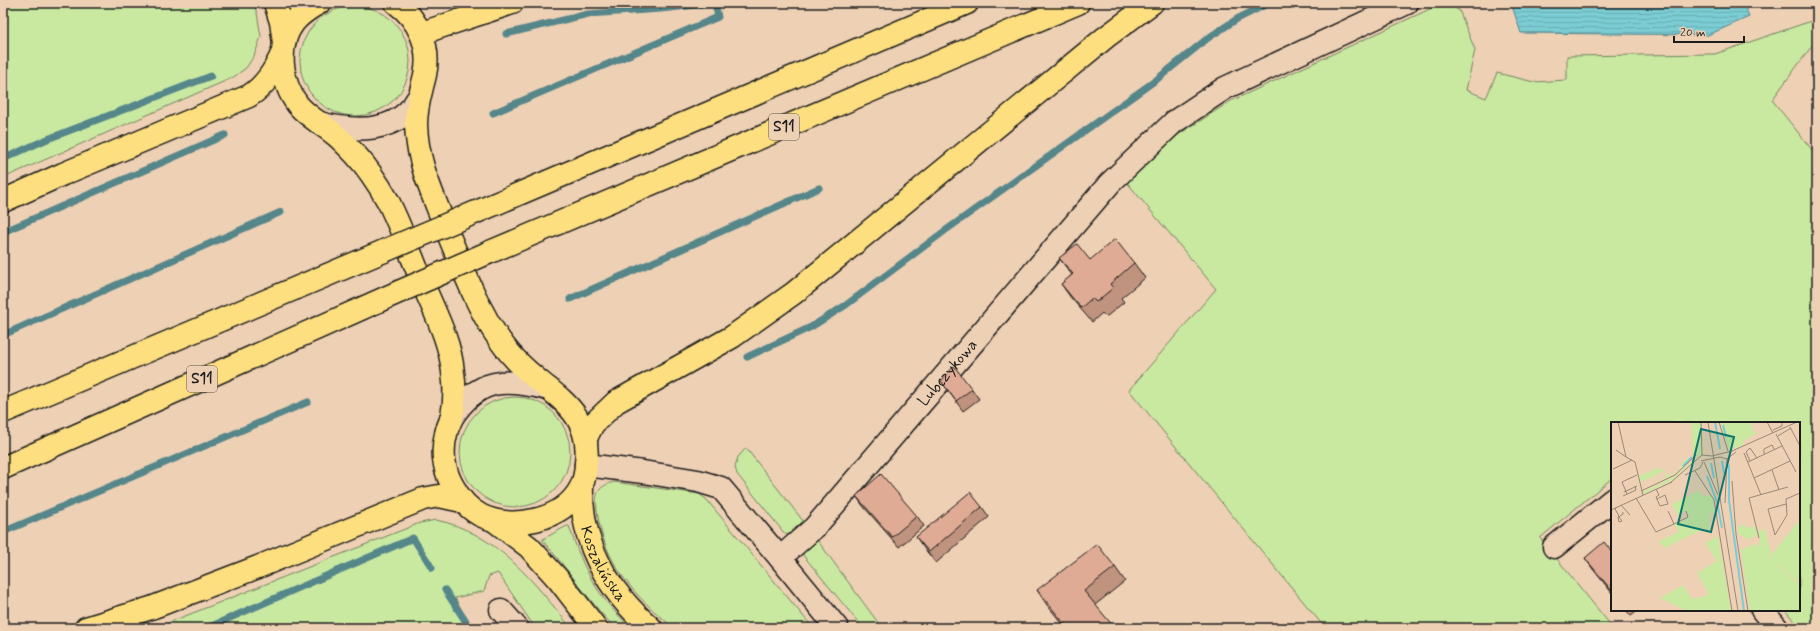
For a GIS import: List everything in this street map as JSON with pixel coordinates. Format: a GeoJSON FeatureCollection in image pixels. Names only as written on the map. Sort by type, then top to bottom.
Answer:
{"type":"FeatureCollection","features":[{"type":"Feature","properties":{"kind":"main road"},"geometry":{"type":"LineString","coordinates":[[275,3],[281,22],[285,74],[291,93],[308,115],[341,140],[358,157],[383,193],[397,220],[441,326],[450,353],[454,392],[451,419],[445,436],[444,461],[447,474],[453,487],[462,500],[482,516],[495,521],[529,547],[558,579],[596,628]]}},
{"type":"Feature","properties":{"kind":"main road"},"geometry":{"type":"LineString","coordinates":[[3,201],[63,174],[249,96],[265,82],[275,69],[294,22],[319,3]]}},
{"type":"Feature","properties":{"kind":"main road"},"geometry":{"type":"LineString","coordinates":[[396,3],[408,14],[422,33],[427,61],[418,98],[416,118],[417,145],[421,166],[478,304],[493,330],[513,357],[548,389],[560,396],[570,407],[579,420],[586,438]]}},
{"type":"Feature","properties":{"kind":"main road"},"geometry":{"type":"LineString","coordinates":[[422,33],[512,3]]}},
{"type":"Feature","properties":{"kind":"main road"},"geometry":{"type":"LineString","coordinates":[[3,412],[967,3]]}},
{"type":"Feature","properties":{"kind":"main road","name":"S11"},"geometry":{"type":"LineString","coordinates":[[3,468],[490,252],[1078,3]]}},
{"type":"Feature","properties":{"kind":"main road"},"geometry":{"type":"LineString","coordinates":[[586,438],[593,424],[616,402],[732,337],[794,293],[1106,37],[1152,3]]}},
{"type":"Feature","properties":{"kind":"main road","name":"Koszalińska"},"geometry":{"type":"LineString","coordinates":[[586,438],[586,465],[582,486],[581,505],[583,519],[594,555],[619,596],[634,614],[651,628]]}},
{"type":"Feature","properties":{"kind":"main road"},"geometry":{"type":"LineString","coordinates":[[495,521],[520,522],[549,515],[563,508],[572,500],[582,486]]}},
{"type":"Feature","properties":{"kind":"main road"},"geometry":{"type":"LineString","coordinates":[[86,628],[151,608],[258,567],[423,499],[439,496],[462,500]]}},
{"type":"Feature","properties":{"kind":"street","name":"Lubczykowa"},"geometry":{"type":"LineString","coordinates":[[780,558],[815,527],[1110,183],[1174,122],[1225,88],[1407,3]]}},
{"type":"Feature","properties":{"kind":"street"},"geometry":{"type":"LineString","coordinates":[[319,123],[357,129],[380,126],[400,119],[407,114],[418,98]]}},
{"type":"Feature","properties":{"kind":"street"},"geometry":{"type":"LineString","coordinates":[[451,419],[469,396],[480,389],[494,384],[508,382],[524,383],[548,389]]}},
{"type":"Feature","properties":{"kind":"street"},"geometry":{"type":"LineString","coordinates":[[586,465],[698,481],[721,488],[837,628]]}},
{"type":"Feature","properties":{"kind":"street"},"geometry":{"type":"LineString","coordinates":[[1554,547],[1611,501]]}},
{"type":"Feature","properties":{"kind":"street"},"geometry":{"type":"LineString","coordinates":[[501,610],[517,628]]}},
{"type":"Feature","properties":{"kind":"street"},"geometry":{"type":"LineString","coordinates":[[1763,611],[1777,628]]}},
{"type":"Feature","properties":{"kind":"green space"},"geometry":{"type":"Polygon","coordinates":[[[3,3],[253,3],[257,13],[261,37],[254,56],[246,68],[232,78],[3,178],[3,3]]]}},
{"type":"Feature","properties":{"kind":"green space"},"geometry":{"type":"Polygon","coordinates":[[[1443,3],[1459,10],[1475,50],[1466,90],[1486,98],[1497,73],[1534,82],[1567,80],[1567,56],[1715,54],[1817,19],[1817,39],[1772,100],[1817,156],[1817,628],[1800,628],[1786,611],[1800,611],[1800,422],[1611,422],[1611,479],[1540,538],[1613,628],[1325,628],[1129,390],[1216,289],[1125,180],[1178,135],[1231,101],[1443,3]]]}},
{"type":"Feature","properties":{"kind":"green space"},"geometry":{"type":"Polygon","coordinates":[[[355,6],[376,10],[386,15],[394,22],[401,30],[406,40],[410,61],[406,82],[401,92],[394,100],[386,107],[376,112],[355,116],[334,112],[324,107],[316,100],[309,92],[304,82],[300,61],[304,40],[309,30],[316,22],[324,15],[334,10],[355,6]]]}},
{"type":"Feature","properties":{"kind":"green space"},"geometry":{"type":"Polygon","coordinates":[[[515,397],[536,401],[546,406],[554,413],[561,421],[566,431],[570,452],[566,473],[561,483],[554,491],[546,498],[536,503],[515,507],[494,503],[484,498],[476,491],[469,483],[464,473],[460,452],[464,431],[469,421],[476,413],[484,406],[494,401],[515,397]]]}},
{"type":"Feature","properties":{"kind":"green space"},"geometry":{"type":"Polygon","coordinates":[[[746,448],[807,526],[790,535],[785,534],[737,474],[735,467],[738,457],[746,448]]]}},
{"type":"Feature","properties":{"kind":"green space"},"geometry":{"type":"Polygon","coordinates":[[[614,482],[699,494],[706,499],[813,628],[674,628],[646,604],[634,591],[623,577],[606,547],[601,530],[596,500],[598,492],[603,486],[614,482]]]}},
{"type":"Feature","properties":{"kind":"green space"},"geometry":{"type":"Polygon","coordinates":[[[436,520],[458,526],[496,548],[528,577],[571,628],[535,628],[498,573],[489,576],[484,591],[455,598],[472,628],[155,628],[420,523],[436,520]]]}},
{"type":"Feature","properties":{"kind":"green space"},"geometry":{"type":"Polygon","coordinates":[[[569,526],[586,570],[600,594],[631,628],[615,628],[596,607],[543,541],[543,539],[569,526]]]}},
{"type":"Feature","properties":{"kind":"green space"},"geometry":{"type":"Polygon","coordinates":[[[815,537],[882,628],[863,628],[803,555],[802,550],[815,537]]]}},
{"type":"Feature","properties":{"kind":"water"},"geometry":{"type":"Polygon","coordinates":[[[1511,3],[1744,3],[1749,17],[1708,35],[1521,33],[1511,3]]]}},
{"type":"Feature","properties":{"kind":"building"},"geometry":{"type":"Polygon","coordinates":[[[1115,239],[1134,263],[1110,284],[1113,288],[1096,302],[1092,298],[1081,308],[1061,284],[1073,274],[1059,258],[1077,244],[1090,260],[1115,239]]]}},
{"type":"Feature","properties":{"kind":"building"},"geometry":{"type":"Polygon","coordinates":[[[954,366],[972,389],[956,401],[941,381],[954,366]]]}},
{"type":"Feature","properties":{"kind":"building"},"geometry":{"type":"Polygon","coordinates":[[[881,474],[917,516],[892,537],[856,496],[881,474]]]}},
{"type":"Feature","properties":{"kind":"building"},"geometry":{"type":"Polygon","coordinates":[[[970,492],[982,507],[929,552],[916,537],[970,492]]]}},
{"type":"Feature","properties":{"kind":"building"},"geometry":{"type":"Polygon","coordinates":[[[1604,542],[1611,551],[1611,590],[1585,558],[1604,542]]]}},
{"type":"Feature","properties":{"kind":"building"},"geometry":{"type":"Polygon","coordinates":[[[1097,544],[1115,567],[1084,591],[1113,626],[1110,628],[1068,628],[1037,590],[1097,544]]]}},
{"type":"Feature","properties":{"kind":"waterway"},"geometry":{"type":"LineString","coordinates":[[506,34],[588,14],[661,9],[714,3]]}},
{"type":"Feature","properties":{"kind":"waterway"},"geometry":{"type":"LineString","coordinates":[[493,113],[718,17],[715,3]]}},
{"type":"Feature","properties":{"kind":"waterway"},"geometry":{"type":"LineString","coordinates":[[747,357],[811,327],[846,305],[946,230],[1156,80],[1208,38],[1237,19],[1269,3]]}},
{"type":"Feature","properties":{"kind":"waterway"},"geometry":{"type":"LineString","coordinates":[[3,159],[45,140],[211,76]]}},
{"type":"Feature","properties":{"kind":"waterway"},"geometry":{"type":"LineString","coordinates":[[3,232],[225,135]]}},
{"type":"Feature","properties":{"kind":"waterway"},"geometry":{"type":"LineString","coordinates":[[570,299],[819,188]]}},
{"type":"Feature","properties":{"kind":"waterway"},"geometry":{"type":"LineString","coordinates":[[3,335],[281,212]]}},
{"type":"Feature","properties":{"kind":"waterway"},"geometry":{"type":"LineString","coordinates":[[3,532],[308,402]]}},
{"type":"Feature","properties":{"kind":"waterway"},"geometry":{"type":"LineString","coordinates":[[207,628],[413,538],[432,568]]}},
{"type":"Feature","properties":{"kind":"waterway"},"geometry":{"type":"LineString","coordinates":[[445,590],[470,628]]}}]}
